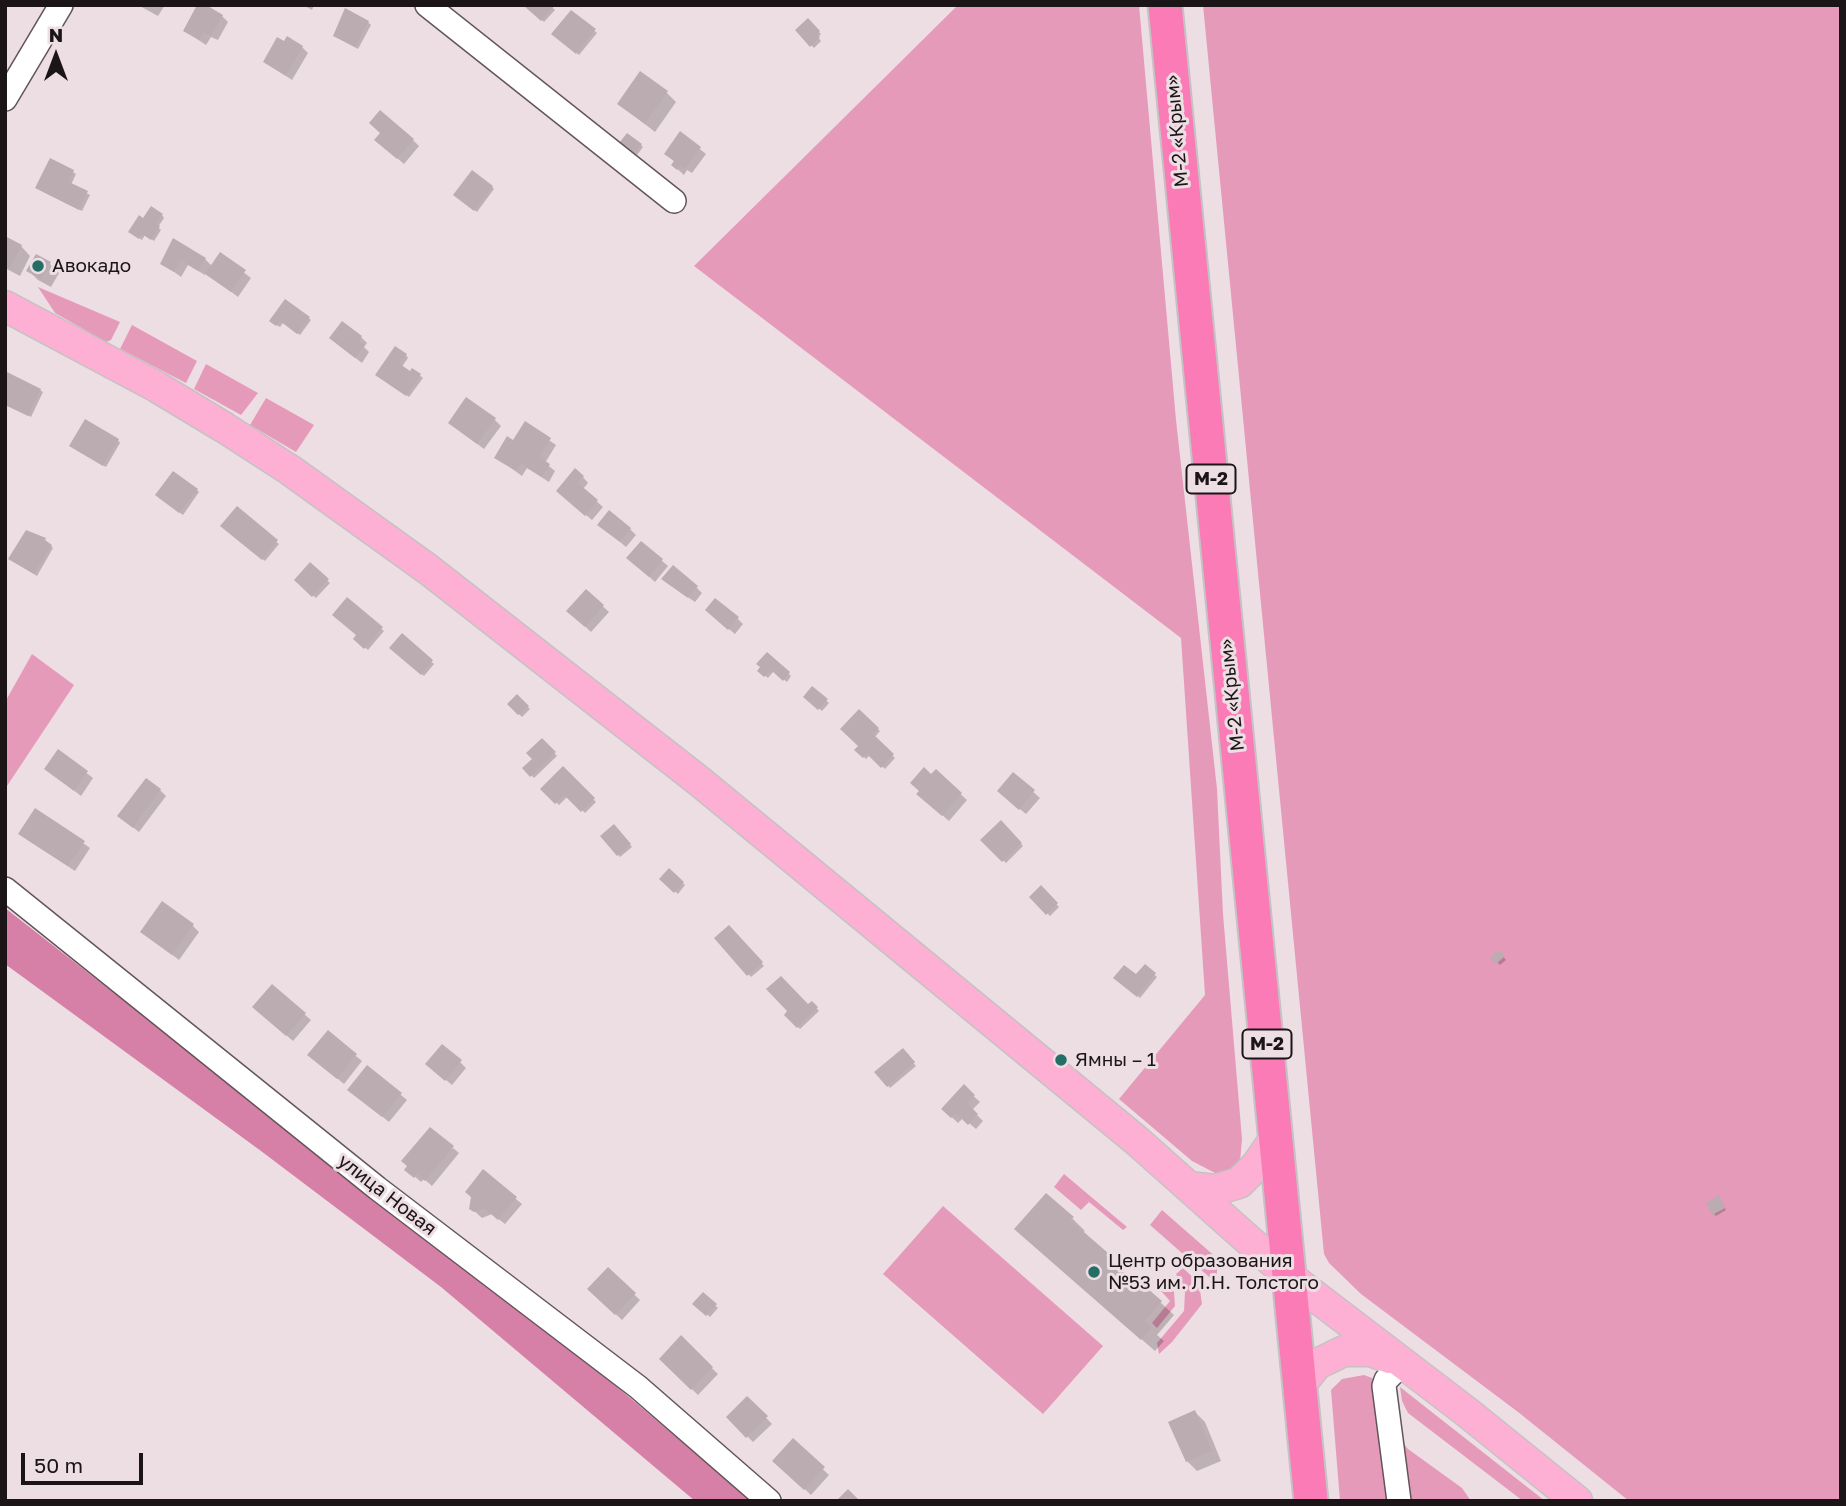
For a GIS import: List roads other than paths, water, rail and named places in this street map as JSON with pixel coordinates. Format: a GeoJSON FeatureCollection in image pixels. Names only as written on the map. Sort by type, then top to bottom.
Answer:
{"type":"FeatureCollection","features":[{"type":"Feature","properties":{"kind":"highway","name":"М-2 «Крым»"},"geometry":{"type":"LineString","coordinates":[[1165,5],[1300,1385]]}},
{"type":"Feature","properties":{"kind":"highway","name":"М-2"},"geometry":{"type":"LineString","coordinates":[[1300,1385],[1311,1501]]}},
{"type":"Feature","properties":{"kind":"main road"},"geometry":{"type":"LineString","coordinates":[[5,306],[157,387],[225,428],[290,470],[429,570],[754,826],[1136,1140],[1290,1277],[1577,1501]]}},
{"type":"Feature","properties":{"kind":"main road"},"geometry":{"type":"LineString","coordinates":[[1189,1187],[1211,1190],[1234,1185],[1256,1166],[1276,1137]]}},
{"type":"Feature","properties":{"kind":"main road"},"geometry":{"type":"LineString","coordinates":[[1284,1212],[1311,1276],[1341,1316]]}},
{"type":"Feature","properties":{"kind":"main road"},"geometry":{"type":"LineString","coordinates":[[1300,1385],[1317,1364],[1344,1351],[1370,1351],[1403,1363]]}},
{"type":"Feature","properties":{"kind":"street"},"geometry":{"type":"LineString","coordinates":[[5,99],[61,5]]}},
{"type":"Feature","properties":{"kind":"street"},"geometry":{"type":"LineString","coordinates":[[427,5],[674,201]]}},
{"type":"Feature","properties":{"kind":"street","name":"улица Новая"},"geometry":{"type":"LineString","coordinates":[[5,889],[377,1188],[638,1387],[769,1501]]}},
{"type":"Feature","properties":{"kind":"street"},"geometry":{"type":"LineString","coordinates":[[1399,1501],[1384,1386],[1403,1363]]}},
{"type":"Feature","properties":{"kind":"place","name":"Авокадо"},"geometry":{"type":"Point","coordinates":[38,266]}},
{"type":"Feature","properties":{"kind":"place","name":"Ямны – 1"},"geometry":{"type":"Point","coordinates":[1061,1060]}},
{"type":"Feature","properties":{"kind":"place","name":"Центр образования №53 им. Л.Н. Толстого"},"geometry":{"type":"Point","coordinates":[1094,1272]}}]}
